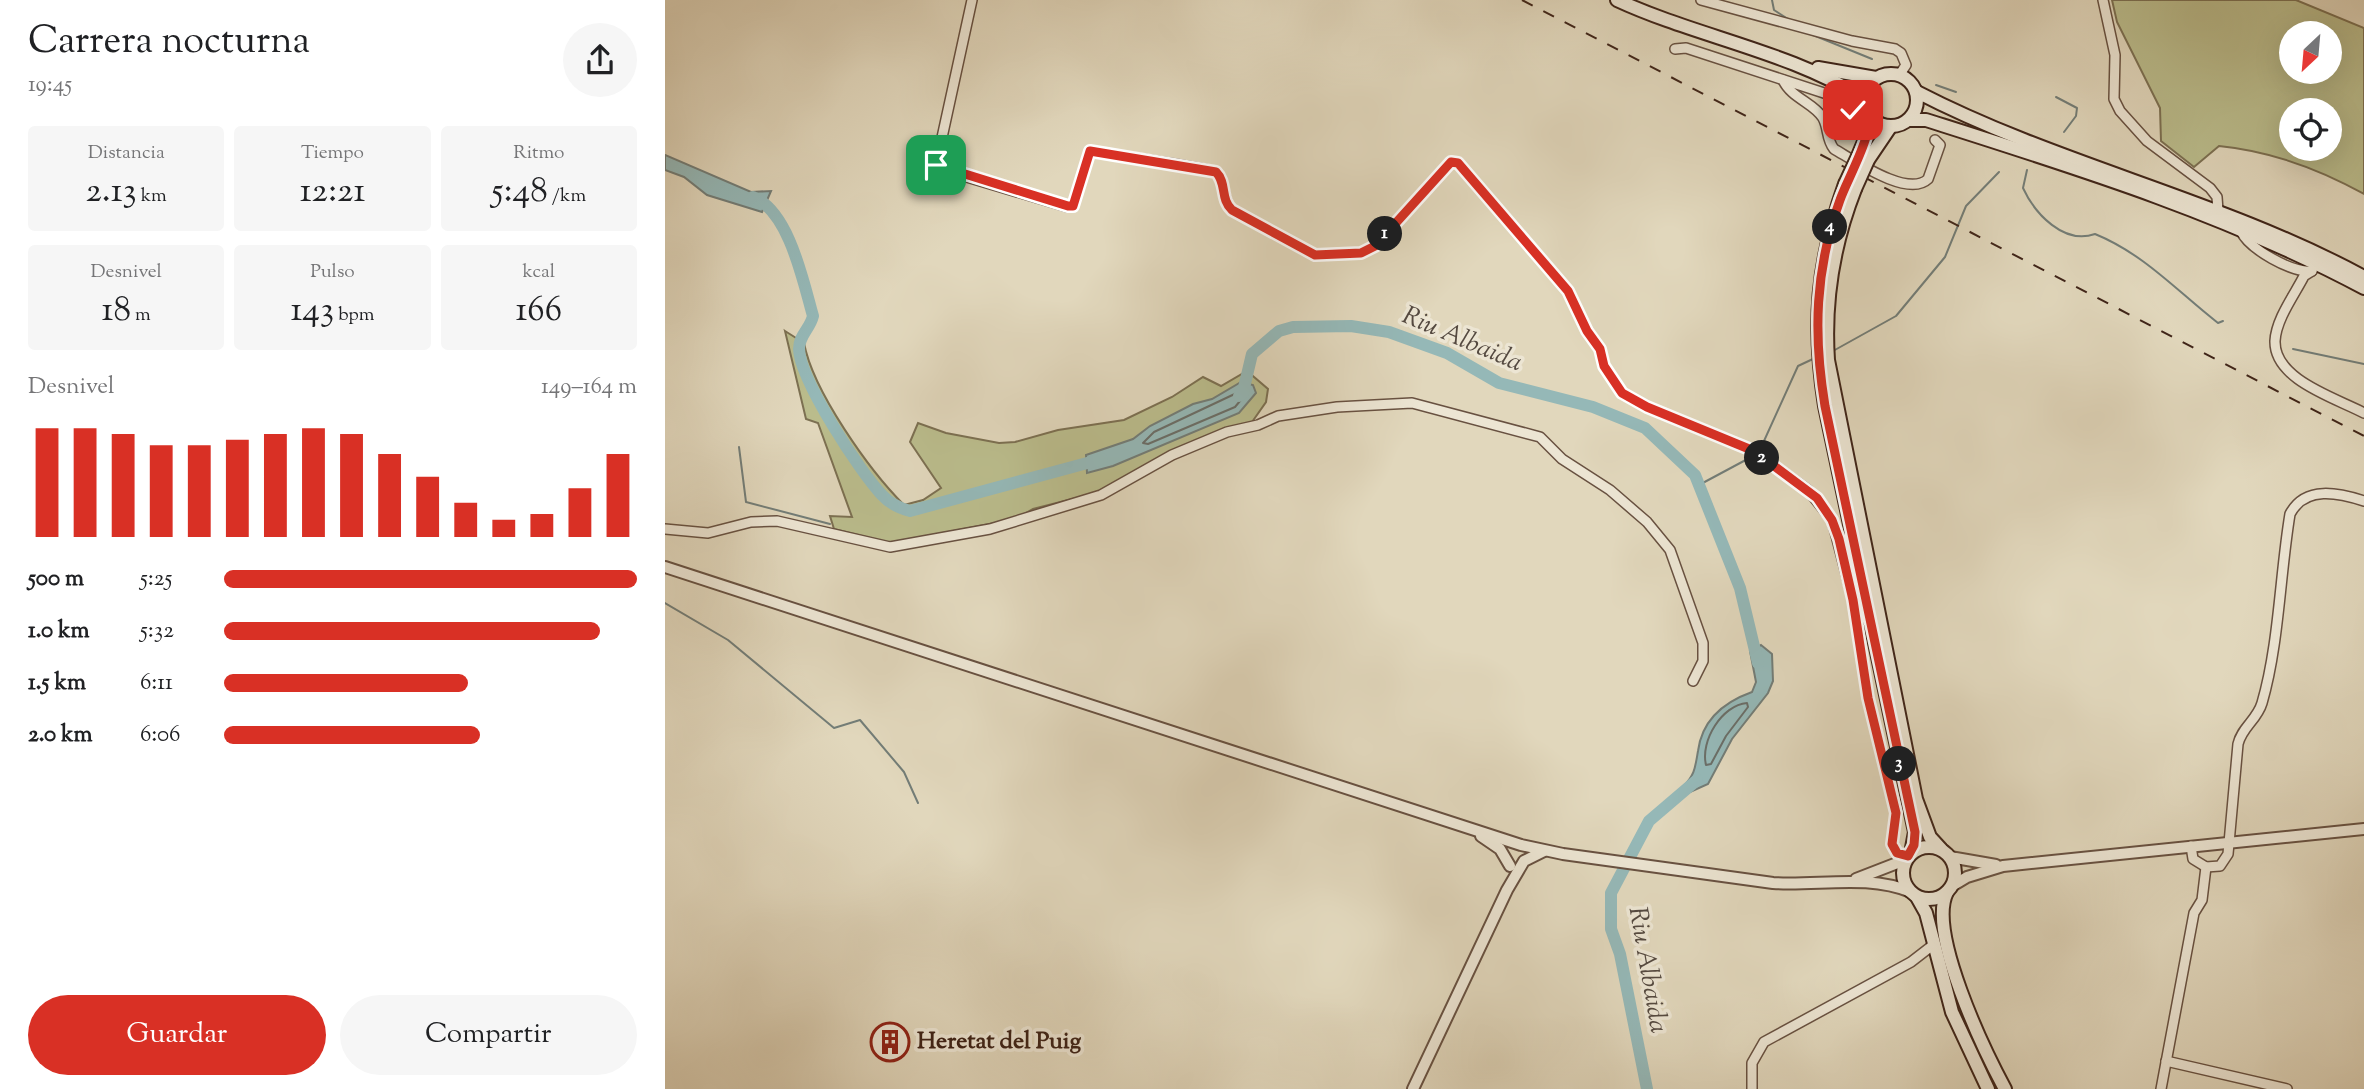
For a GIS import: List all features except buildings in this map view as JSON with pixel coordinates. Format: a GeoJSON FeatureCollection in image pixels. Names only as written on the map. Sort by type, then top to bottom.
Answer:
{"type":"FeatureCollection","features":[{"type":"Feature","properties":{"kind":"main road"},"geometry":{"type":"LineString","coordinates":[[1616,0],[1686,28],[1791,62],[1841,83],[1882,124],[1891,126]]}},
{"type":"Feature","properties":{"kind":"main road"},"geometry":{"type":"LineString","coordinates":[[1791,62],[1876,78]]}},
{"type":"Feature","properties":{"kind":"main road"},"geometry":{"type":"LineString","coordinates":[[1909,120],[1917,107],[1917,92],[1913,84],[1900,75],[1884,74],[1870,83],[1868,132],[1863,158],[1824,253],[1821,319],[1830,404],[1915,832],[1903,880],[1926,913],[1937,961],[1961,1033],[1988,1089]]}},
{"type":"Feature","properties":{"kind":"main road"},"geometry":{"type":"LineString","coordinates":[[1917,92],[2070,156],[2284,237],[2364,276]]}},
{"type":"Feature","properties":{"kind":"main road"},"geometry":{"type":"LineString","coordinates":[[1863,158],[1891,126],[1909,120],[1926,120],[2068,165],[2241,230],[2364,288]]}},
{"type":"Feature","properties":{"kind":"main road"},"geometry":{"type":"LineString","coordinates":[[1830,404],[1916,799],[1930,837],[1945,853],[1956,871],[1942,912],[1954,968],[1974,1025],[2005,1089]]}},
{"type":"Feature","properties":{"kind":"main road"},"geometry":{"type":"LineString","coordinates":[[1908,856],[1929,846],[1945,853]]}},
{"type":"Feature","properties":{"kind":"main road"},"geometry":{"type":"LineString","coordinates":[[1914,894],[1933,899],[1950,889]]}},
{"type":"Feature","properties":{"kind":"street"},"geometry":{"type":"LineString","coordinates":[[971,0],[936,165],[940,169],[1073,206],[1090,151],[1147,162],[1182,164],[1216,172],[1223,183],[1226,204],[1232,210],[1315,255],[1335,257],[1370,251],[1451,162],[1458,163],[1568,291],[1587,331],[1600,349],[1604,366],[1622,393],[1647,407],[1757,454],[1808,489],[1832,520],[1853,600],[1868,698],[1896,813],[1892,844],[1897,853],[1908,856]]}},
{"type":"Feature","properties":{"kind":"street"},"geometry":{"type":"LineString","coordinates":[[1702,0],[1852,41],[1895,49],[1901,53],[1906,65],[1900,75]]}},
{"type":"Feature","properties":{"kind":"street"},"geometry":{"type":"LineString","coordinates":[[2103,0],[2115,55],[2114,99],[2120,111],[2147,141],[2210,188],[2217,197],[2218,211]]}},
{"type":"Feature","properties":{"kind":"street"},"geometry":{"type":"LineString","coordinates":[[1675,50],[1686,48],[1828,94],[1853,110],[1867,107]]}},
{"type":"Feature","properties":{"kind":"street"},"geometry":{"type":"LineString","coordinates":[[1783,80],[1792,93],[1823,118],[1828,142],[1834,149],[1901,183],[1914,186],[1928,179],[1940,145],[1935,140]]}},
{"type":"Feature","properties":{"kind":"street"},"geometry":{"type":"LineString","coordinates":[[2316,267],[2304,276],[2278,326],[2275,340],[2277,355],[2294,376],[2364,413]]}},
{"type":"Feature","properties":{"kind":"street"},"geometry":{"type":"LineString","coordinates":[[665,529],[708,533],[751,522],[777,521],[890,547],[990,529],[1089,499],[1182,451],[1278,416],[1337,407],[1412,403],[1489,426],[1527,432],[1540,437],[1562,459],[1610,490],[1647,522],[1670,550],[1703,643],[1703,661],[1693,681]]}},
{"type":"Feature","properties":{"kind":"street"},"geometry":{"type":"LineString","coordinates":[[2191,846],[2193,859],[2206,867],[2224,862],[2229,842],[2238,744],[2244,729],[2256,720],[2264,697],[2290,514],[2298,503],[2322,493],[2364,500]]}},
{"type":"Feature","properties":{"kind":"street"},"geometry":{"type":"LineString","coordinates":[[665,567],[1521,845],[1563,854],[1747,879],[1800,885],[1848,881],[1914,894]]}},
{"type":"Feature","properties":{"kind":"street"},"geometry":{"type":"LineString","coordinates":[[1467,827],[1500,849],[1510,866]]}},
{"type":"Feature","properties":{"kind":"street"},"geometry":{"type":"LineString","coordinates":[[1950,889],[1967,877],[2003,866],[2364,829]]}},
{"type":"Feature","properties":{"kind":"street"},"geometry":{"type":"LineString","coordinates":[[1521,845],[1524,861]]}},
{"type":"Feature","properties":{"kind":"street"},"geometry":{"type":"LineString","coordinates":[[1507,890],[1512,854],[1521,845]]}},
{"type":"Feature","properties":{"kind":"street"},"geometry":{"type":"LineString","coordinates":[[1413,1089],[1507,890],[1524,861],[1544,851]]}},
{"type":"Feature","properties":{"kind":"street"},"geometry":{"type":"LineString","coordinates":[[1945,853],[2003,866]]}},
{"type":"Feature","properties":{"kind":"street"},"geometry":{"type":"LineString","coordinates":[[1848,881],[1908,856]]}},
{"type":"Feature","properties":{"kind":"street"},"geometry":{"type":"LineString","coordinates":[[2161,1089],[2195,913],[2202,900],[2206,867]]}},
{"type":"Feature","properties":{"kind":"street"},"geometry":{"type":"LineString","coordinates":[[1752,1089],[1752,1063],[1764,1042],[1911,962],[1933,945]]}},
{"type":"Feature","properties":{"kind":"street"},"geometry":{"type":"LineString","coordinates":[[1911,962],[1937,961]]}},
{"type":"Feature","properties":{"kind":"street"},"geometry":{"type":"LineString","coordinates":[[2167,1061],[2287,1089]]}},
{"type":"Feature","properties":{"kind":"green space"},"geometry":{"type":"Polygon","coordinates":[[[2112,0],[2296,0],[2364,28],[2364,194],[2290,161],[2342,161],[2342,98],[2279,98],[2279,158],[2219,146],[2194,167],[2161,141],[2160,108],[2117,22],[2112,0]]]}},
{"type":"Feature","properties":{"kind":"green space"},"geometry":{"type":"Polygon","coordinates":[[[785,331],[804,343],[819,384],[844,429],[875,472],[904,505],[923,500],[941,488],[910,442],[918,423],[946,433],[999,443],[1015,442],[1058,430],[1124,420],[1172,397],[1203,377],[1221,386],[1247,371],[1268,389],[1266,402],[1252,422],[1096,493],[1033,509],[1016,519],[890,543],[834,529],[830,516],[852,517],[818,423],[806,419],[785,331]]]}},
{"type":"Feature","properties":{"kind":"water"},"geometry":{"type":"Polygon","coordinates":[[[665,155],[751,192],[771,191],[762,212],[707,195],[684,177],[665,170],[665,155]]]}},
{"type":"Feature","properties":{"kind":"water"},"geometry":{"type":"Polygon","coordinates":[[[1241,382],[1253,385],[1256,393],[1239,413],[1113,466],[1087,473],[1086,455],[1133,439],[1150,426],[1193,404],[1212,399],[1241,382]]]}},
{"type":"Feature","properties":{"kind":"water"},"geometry":{"type":"Polygon","coordinates":[[[1761,645],[1772,654],[1773,681],[1768,693],[1732,739],[1708,784],[1688,793],[1684,786],[1694,770],[1704,730],[1709,721],[1724,707],[1752,692],[1756,682],[1750,651],[1761,645]]]}},
{"type":"Feature","properties":{"kind":"waterway"},"geometry":{"type":"LineString","coordinates":[[1772,0],[1774,10],[1788,19]]}},
{"type":"Feature","properties":{"kind":"waterway"},"geometry":{"type":"LineString","coordinates":[[1813,35],[1872,59]]}},
{"type":"Feature","properties":{"kind":"waterway"},"geometry":{"type":"LineString","coordinates":[[1936,85],[1956,92]]}},
{"type":"Feature","properties":{"kind":"waterway"},"geometry":{"type":"LineString","coordinates":[[2056,97],[2077,108],[2076,116],[2064,132]]}},
{"type":"Feature","properties":{"kind":"waterway"},"geometry":{"type":"LineString","coordinates":[[2027,170],[2023,188],[2035,208],[2052,225],[2072,235],[2095,234],[2113,242],[2145,263],[2218,323],[2223,321]]}},
{"type":"Feature","properties":{"kind":"waterway"},"geometry":{"type":"LineString","coordinates":[[1833,351],[1896,316],[1945,257],[1966,206],[1999,172]]}},
{"type":"Feature","properties":{"kind":"waterway","name":"Riu Albaida"},"geometry":{"type":"LineString","coordinates":[[753,197],[766,205],[776,217],[799,267],[813,316],[799,349],[809,382],[846,447],[888,501],[910,511],[1102,459]]}},
{"type":"Feature","properties":{"kind":"waterway","name":"Riu Albaida"},"geometry":{"type":"LineString","coordinates":[[1239,396],[1243,392],[1252,354],[1279,331],[1293,327],[1351,326],[1389,332],[1447,353],[1499,383],[1593,407],[1645,428],[1695,475],[1740,588],[1758,663]]}},
{"type":"Feature","properties":{"kind":"waterway"},"geometry":{"type":"LineString","coordinates":[[2293,349],[2364,364]]}},
{"type":"Feature","properties":{"kind":"waterway"},"geometry":{"type":"LineString","coordinates":[[1759,452],[1798,366],[1815,358]]}},
{"type":"Feature","properties":{"kind":"waterway"},"geometry":{"type":"LineString","coordinates":[[739,447],[746,502],[830,524]]}},
{"type":"Feature","properties":{"kind":"waterway"},"geometry":{"type":"LineString","coordinates":[[1699,485],[1755,455]]}},
{"type":"Feature","properties":{"kind":"waterway"},"geometry":{"type":"LineString","coordinates":[[665,603],[728,640],[834,728],[860,720],[904,772],[918,803]]}},
{"type":"Feature","properties":{"kind":"waterway","name":"Riu Albaida"},"geometry":{"type":"LineString","coordinates":[[1647,1089],[1620,954],[1611,929],[1611,893],[1649,821],[1697,780]]}},
{"type":"Feature","properties":{"kind":"railway"},"geometry":{"type":"LineString","coordinates":[[1522,0],[2364,436]]}},
{"type":"Feature","properties":{"kind":"place","name":"Heretat del Puig"},"geometry":{"type":"Point","coordinates":[890,1042]}},
{"type":"Feature","properties":{"kind":"route"},"geometry":{"type":"LineString","coordinates":[[936,165],[940,169],[1073,206],[1090,151],[1147,162],[1182,164],[1216,172],[1223,183],[1226,204],[1232,210],[1315,255],[1335,257],[1370,251],[1451,162],[1458,163],[1568,291],[1587,331],[1600,349],[1604,366],[1622,393],[1630,400],[1672,415],[1708,434],[1754,451],[1808,489],[1832,520],[1839,539],[1860,632],[1865,683],[1896,813],[1892,844],[1897,853],[1908,856],[1914,845],[1915,832],[1825,406],[1817,349],[1817,298],[1825,246],[1846,184],[1868,132],[1867,110],[1853,110]]}}]}
